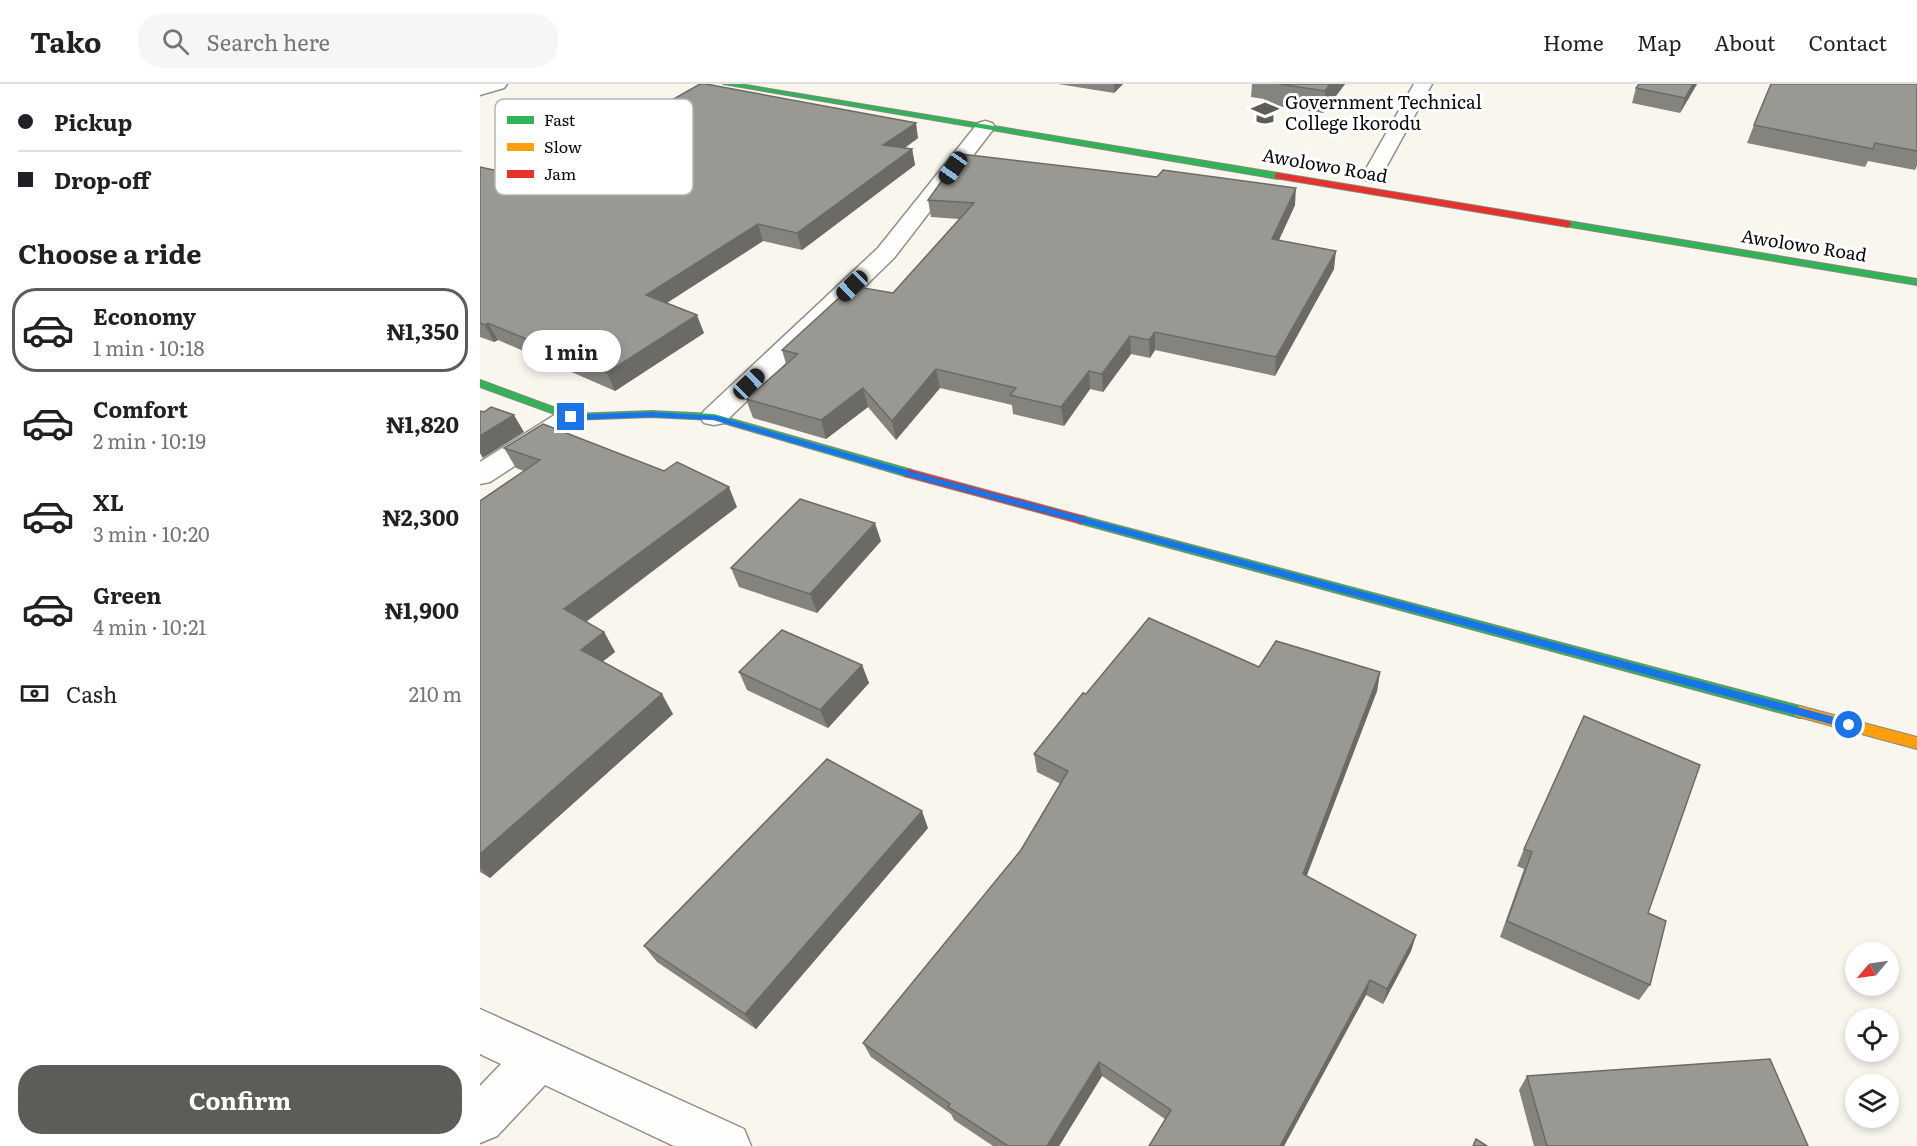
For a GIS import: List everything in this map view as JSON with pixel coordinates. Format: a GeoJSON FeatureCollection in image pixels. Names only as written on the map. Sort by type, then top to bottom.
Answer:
{"type":"FeatureCollection","features":[{"type":"Feature","properties":{"kind":"main road","name":"Awolowo Road"},"geometry":{"type":"LineString","coordinates":[[727,84],[1917,282]]}},
{"type":"Feature","properties":{"kind":"main road"},"geometry":{"type":"LineString","coordinates":[[848,90],[1095,131]]}},
{"type":"Feature","properties":{"kind":"main road"},"geometry":{"type":"LineString","coordinates":[[480,383],[571,417],[651,414],[714,417],[914,476],[1917,743]]}},
{"type":"Feature","properties":{"kind":"street"},"geometry":{"type":"LineString","coordinates":[[480,90],[498,84]]}},
{"type":"Feature","properties":{"kind":"street"},"geometry":{"type":"LineString","coordinates":[[1373,176],[1424,84]]}},
{"type":"Feature","properties":{"kind":"street"},"geometry":{"type":"LineString","coordinates":[[714,417],[886,253],[985,127]]}},
{"type":"Feature","properties":{"kind":"street"},"geometry":{"type":"LineString","coordinates":[[480,475],[571,417]]}},
{"type":"Feature","properties":{"kind":"street"},"geometry":{"type":"LineString","coordinates":[[480,1031],[727,1146]]}},
{"type":"Feature","properties":{"kind":"street"},"geometry":{"type":"LineString","coordinates":[[480,1119],[538,1059]]}},
{"type":"Feature","properties":{"kind":"building"},"geometry":{"type":"Polygon","coordinates":[[[700,84],[706,84],[916,123],[883,145],[912,149],[797,233],[758,224],[646,295],[697,315],[607,373],[488,323],[485,325],[480,323],[480,167],[495,170],[495,195],[693,195],[693,99],[674,99],[700,84]]]}},
{"type":"Feature","properties":{"kind":"building"},"geometry":{"type":"Polygon","coordinates":[[[1279,84],[1330,84],[1325,91],[1279,84]]]}},
{"type":"Feature","properties":{"kind":"building"},"geometry":{"type":"Polygon","coordinates":[[[1639,84],[1693,84],[1685,98],[1636,88],[1639,84]]]}},
{"type":"Feature","properties":{"kind":"building"},"geometry":{"type":"Polygon","coordinates":[[[1771,84],[1917,84],[1917,151],[1875,143],[1873,149],[1754,125],[1771,84]]]}},
{"type":"Feature","properties":{"kind":"building"},"geometry":{"type":"Polygon","coordinates":[[[961,154],[1157,177],[1163,170],[1296,188],[1272,239],[1336,251],[1276,357],[1155,332],[1149,340],[1130,336],[1102,374],[1089,371],[1061,407],[1010,395],[1016,388],[936,369],[892,421],[863,388],[821,420],[746,399],[798,354],[782,350],[852,286],[893,293],[974,203],[928,200],[961,154]]]}},
{"type":"Feature","properties":{"kind":"building"},"geometry":{"type":"Polygon","coordinates":[[[491,407],[514,415],[480,436],[480,411],[484,412],[491,407]]]}},
{"type":"Feature","properties":{"kind":"building"},"geometry":{"type":"Polygon","coordinates":[[[543,424],[664,471],[677,462],[729,487],[564,609],[604,632],[581,650],[662,694],[480,854],[480,501],[540,460],[504,448],[543,424]]]}},
{"type":"Feature","properties":{"kind":"building"},"geometry":{"type":"Polygon","coordinates":[[[800,499],[875,523],[810,594],[731,568],[800,499]]]}},
{"type":"Feature","properties":{"kind":"building"},"geometry":{"type":"Polygon","coordinates":[[[1149,618],[1259,667],[1276,641],[1380,672],[1303,874],[1416,935],[1387,989],[1370,980],[1280,1146],[1149,1146],[1171,1110],[1099,1062],[1047,1146],[1008,1146],[948,1107],[950,1104],[863,1043],[1021,850],[1068,771],[1034,754],[1083,693],[1086,694],[1149,618]]]}},
{"type":"Feature","properties":{"kind":"building"},"geometry":{"type":"Polygon","coordinates":[[[782,630],[862,665],[820,710],[739,672],[782,630]]]}},
{"type":"Feature","properties":{"kind":"building"},"geometry":{"type":"Polygon","coordinates":[[[1584,716],[1700,765],[1648,913],[1666,921],[1650,985],[1507,921],[1532,852],[1524,849],[1584,716]]]}},
{"type":"Feature","properties":{"kind":"building"},"geometry":{"type":"Polygon","coordinates":[[[827,759],[922,811],[745,1014],[644,946],[827,759]]]}},
{"type":"Feature","properties":{"kind":"building"},"geometry":{"type":"Polygon","coordinates":[[[1770,1059],[1808,1146],[1547,1146],[1527,1076],[1770,1059]]]}},
{"type":"Feature","properties":{"kind":"building"},"geometry":{"type":"Polygon","coordinates":[[[1476,1139],[1487,1146],[1473,1146],[1476,1139]]]}},
{"type":"Feature","properties":{"kind":"traffic: fast"},"geometry":{"type":"LineString","coordinates":[[727,84],[1278,176]]}},
{"type":"Feature","properties":{"kind":"traffic: fast"},"geometry":{"type":"LineString","coordinates":[[1568,224],[1917,282]]}},
{"type":"Feature","properties":{"kind":"traffic: fast"},"geometry":{"type":"LineString","coordinates":[[480,383],[571,417],[651,414],[714,417],[908,473]]}},
{"type":"Feature","properties":{"kind":"traffic: fast"},"geometry":{"type":"LineString","coordinates":[[1082,520],[1800,712]]}},
{"type":"Feature","properties":{"kind":"traffic: slow"},"geometry":{"type":"LineString","coordinates":[[1800,712],[1917,743]]}},
{"type":"Feature","properties":{"kind":"traffic: jam"},"geometry":{"type":"LineString","coordinates":[[1278,176],[1568,224]]}},
{"type":"Feature","properties":{"kind":"traffic: jam"},"geometry":{"type":"LineString","coordinates":[[908,473],[1082,520]]}},
{"type":"Feature","properties":{"kind":"place","name":"Government Technical College Ikorodu"},"geometry":{"type":"Point","coordinates":[1265,113]}},
{"type":"Feature","properties":{"kind":"route"},"geometry":{"type":"LineString","coordinates":[[571,417],[651,414],[714,417],[914,476],[1849,725]]}}]}
